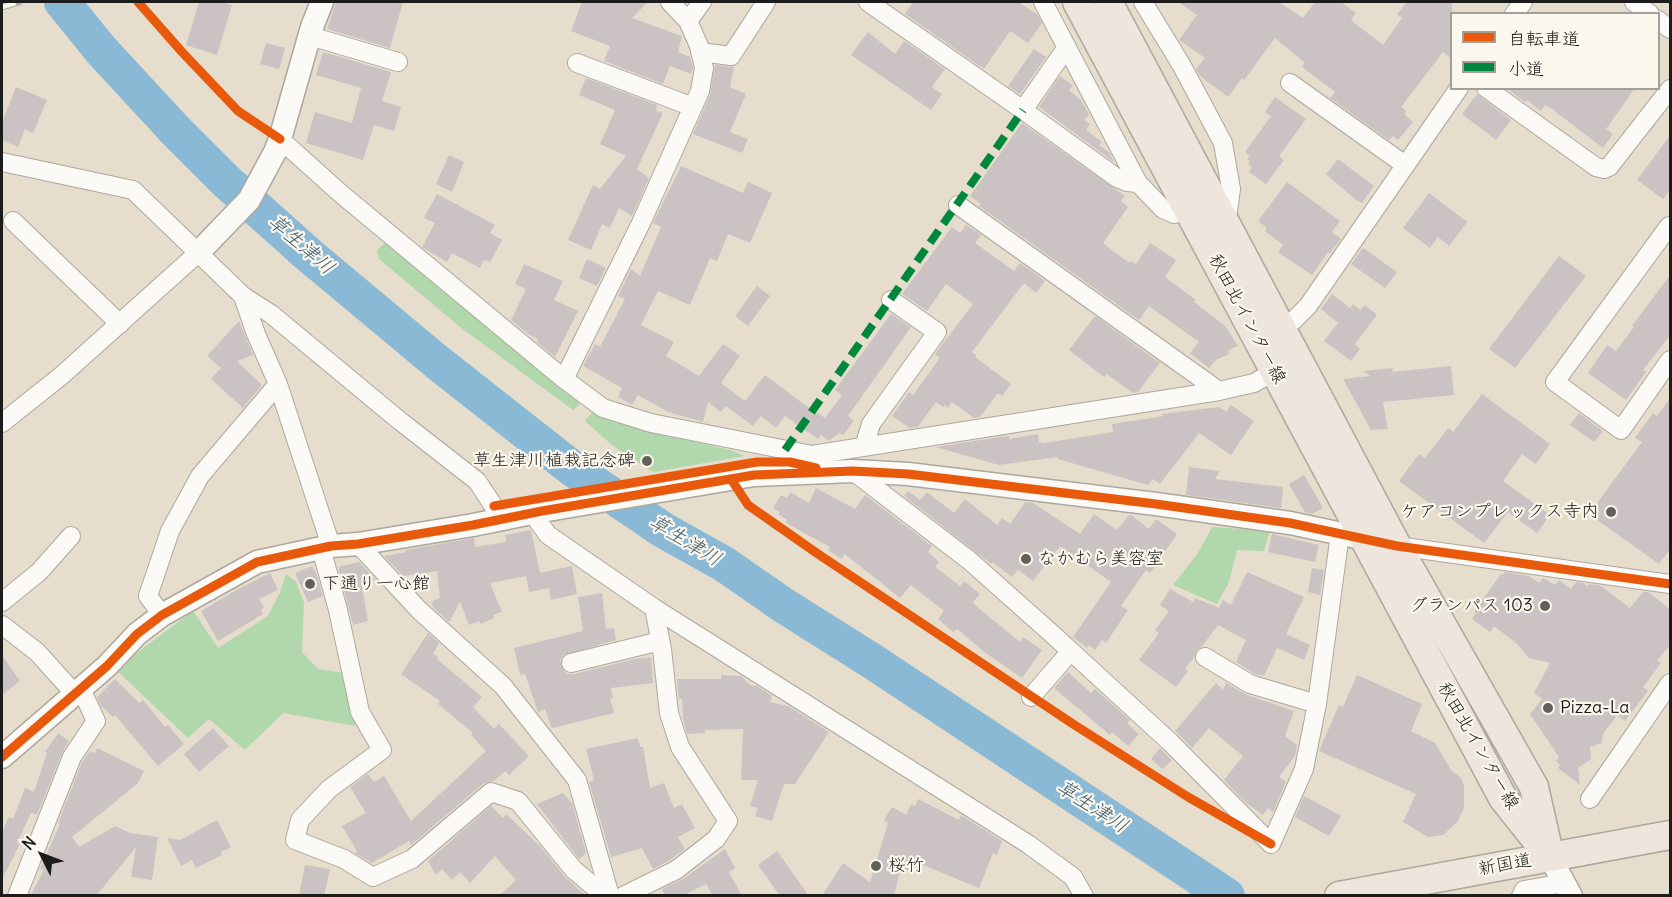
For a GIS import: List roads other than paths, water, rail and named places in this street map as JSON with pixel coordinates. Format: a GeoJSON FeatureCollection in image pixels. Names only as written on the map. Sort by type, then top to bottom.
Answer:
{"type":"FeatureCollection","features":[{"type":"Feature","properties":{"kind":"main road","name":"秋田北インター線"},"geometry":{"type":"LineString","coordinates":[[1077,2],[1188,211],[1272,338]]}},
{"type":"Feature","properties":{"kind":"main road","name":"秋田北インター線"},"geometry":{"type":"LineString","coordinates":[[1108,2],[1223,220],[1272,338],[1286,365],[1397,546],[1534,787],[1550,857]]}},
{"type":"Feature","properties":{"kind":"main road","name":"秋田北インター線"},"geometry":{"type":"LineString","coordinates":[[1286,365],[1352,537],[1503,798],[1550,857]]}},
{"type":"Feature","properties":{"kind":"main road","name":"新国道"},"geometry":{"type":"LineString","coordinates":[[1347,894],[1671,835]]}},
{"type":"Feature","properties":{"kind":"street"},"geometry":{"type":"LineString","coordinates":[[2,423],[61,376],[120,324],[203,248],[249,200],[277,145],[322,2]]}},
{"type":"Feature","properties":{"kind":"street"},"geometry":{"type":"LineString","coordinates":[[564,379],[641,223],[700,91],[704,68],[700,52],[688,21],[670,2]]}},
{"type":"Feature","properties":{"kind":"street"},"geometry":{"type":"LineString","coordinates":[[688,21],[702,2]]}},
{"type":"Feature","properties":{"kind":"street"},"geometry":{"type":"LineString","coordinates":[[700,52],[731,56],[766,2]]}},
{"type":"Feature","properties":{"kind":"street"},"geometry":{"type":"LineString","coordinates":[[1043,2],[1138,183],[1163,209],[1174,214],[1188,211]]}},
{"type":"Feature","properties":{"kind":"street"},"geometry":{"type":"LineString","coordinates":[[1143,2],[1182,66],[1222,143],[1231,189],[1228,211],[1223,220]]}},
{"type":"Feature","properties":{"kind":"street"},"geometry":{"type":"LineString","coordinates":[[1634,2],[1647,12]]}},
{"type":"Feature","properties":{"kind":"street"},"geometry":{"type":"LineString","coordinates":[[873,3],[1117,178],[1138,183]]}},
{"type":"Feature","properties":{"kind":"street"},"geometry":{"type":"LineString","coordinates":[[310,36],[398,62]]}},
{"type":"Feature","properties":{"kind":"street"},"geometry":{"type":"LineString","coordinates":[[1023,110],[1066,46]]}},
{"type":"Feature","properties":{"kind":"street"},"geometry":{"type":"LineString","coordinates":[[577,63],[693,107]]}},
{"type":"Feature","properties":{"kind":"street"},"geometry":{"type":"LineString","coordinates":[[1290,83],[1405,165]]}},
{"type":"Feature","properties":{"kind":"street"},"geometry":{"type":"LineString","coordinates":[[1489,90],[1596,167],[1604,169],[1609,167],[1671,89]]}},
{"type":"Feature","properties":{"kind":"street"},"geometry":{"type":"LineString","coordinates":[[1272,338],[1308,306],[1458,90]]}},
{"type":"Feature","properties":{"kind":"street"},"geometry":{"type":"LineString","coordinates":[[277,145],[340,193],[564,379],[603,408],[644,422],[812,454],[1219,391],[1254,383],[1286,365]]}},
{"type":"Feature","properties":{"kind":"street"},"geometry":{"type":"LineString","coordinates":[[2,162],[133,190],[203,248],[243,296],[271,314],[400,421],[477,481],[502,519]]}},
{"type":"Feature","properties":{"kind":"street"},"geometry":{"type":"LineString","coordinates":[[958,205],[1219,391]]}},
{"type":"Feature","properties":{"kind":"street"},"geometry":{"type":"LineString","coordinates":[[13,221],[120,324]]}},
{"type":"Feature","properties":{"kind":"street"},"geometry":{"type":"LineString","coordinates":[[1671,227],[1669,226],[1555,382],[1622,430],[1671,360]]}},
{"type":"Feature","properties":{"kind":"street"},"geometry":{"type":"LineString","coordinates":[[243,296],[256,334],[278,384],[326,547],[360,712],[382,750],[329,789],[300,820],[295,840],[344,859],[373,877],[412,859],[490,792],[518,801],[574,870],[605,896]]}},
{"type":"Feature","properties":{"kind":"street"},"geometry":{"type":"LineString","coordinates":[[864,447],[871,424],[937,332],[891,300]]}},
{"type":"Feature","properties":{"kind":"street"},"geometry":{"type":"LineString","coordinates":[[162,615],[148,596],[170,531],[200,476],[278,384]]}},
{"type":"Feature","properties":{"kind":"street"},"geometry":{"type":"LineString","coordinates":[[812,454],[843,472],[970,561],[1170,742],[1271,844],[1304,769],[1352,537]]}},
{"type":"Feature","properties":{"kind":"street"},"geometry":{"type":"LineString","coordinates":[[2,757],[78,691],[137,634],[162,615],[257,562],[326,547],[358,544],[754,475],[843,472],[908,474],[1290,523],[1397,546],[1671,584]]}},
{"type":"Feature","properties":{"kind":"street"},"geometry":{"type":"LineString","coordinates":[[538,512],[538,521],[548,535],[654,608],[1028,844],[1073,877],[1084,896]]}},
{"type":"Feature","properties":{"kind":"street"},"geometry":{"type":"LineString","coordinates":[[2,602],[39,572],[71,536]]}},
{"type":"Feature","properties":{"kind":"street"},"geometry":{"type":"LineString","coordinates":[[358,544],[418,610],[503,686],[577,780],[610,896]]}},
{"type":"Feature","properties":{"kind":"street"},"geometry":{"type":"LineString","coordinates":[[623,896],[676,870],[716,839],[728,821],[680,747],[669,713],[654,608]]}},
{"type":"Feature","properties":{"kind":"street"},"geometry":{"type":"LineString","coordinates":[[2,625],[37,652],[78,691],[96,721],[72,757],[17,896]]}},
{"type":"Feature","properties":{"kind":"street"},"geometry":{"type":"LineString","coordinates":[[572,663],[660,641]]}},
{"type":"Feature","properties":{"kind":"street"},"geometry":{"type":"LineString","coordinates":[[1031,697],[1071,651]]}},
{"type":"Feature","properties":{"kind":"street"},"geometry":{"type":"LineString","coordinates":[[1205,657],[1250,684],[1317,704]]}},
{"type":"Feature","properties":{"kind":"street"},"geometry":{"type":"LineString","coordinates":[[1590,799],[1671,683]]}},
{"type":"Feature","properties":{"kind":"street"},"geometry":{"type":"LineString","coordinates":[[1521,896],[1524,890],[1568,889],[1550,857]]}},
{"type":"Feature","properties":{"kind":"waterway","name":"草生津川"},"geometry":{"type":"LineString","coordinates":[[62,2],[101,50],[227,182],[310,256],[437,362],[573,469],[663,530],[724,564],[1227,896]]}},
{"type":"Feature","properties":{"kind":"railway"},"geometry":{"type":"LineString","coordinates":[[2,7],[19,2]]}},
{"type":"Feature","properties":{"kind":"place","name":"草生津川植栽記念碑"},"geometry":{"type":"Point","coordinates":[647,461]}},
{"type":"Feature","properties":{"kind":"place","name":"ケアコンプレックス寺内"},"geometry":{"type":"Point","coordinates":[1611,512]}},
{"type":"Feature","properties":{"kind":"place","name":"なかむら美容室"},"geometry":{"type":"Point","coordinates":[1026,559]}},
{"type":"Feature","properties":{"kind":"place","name":"下通り一心館"},"geometry":{"type":"Point","coordinates":[310,584]}},
{"type":"Feature","properties":{"kind":"place","name":"グランパス 103"},"geometry":{"type":"Point","coordinates":[1545,606]}},
{"type":"Feature","properties":{"kind":"place","name":"Pizza-La"},"geometry":{"type":"Point","coordinates":[1548,708]}},
{"type":"Feature","properties":{"kind":"place","name":"桜竹"},"geometry":{"type":"Point","coordinates":[876,866]}}]}
